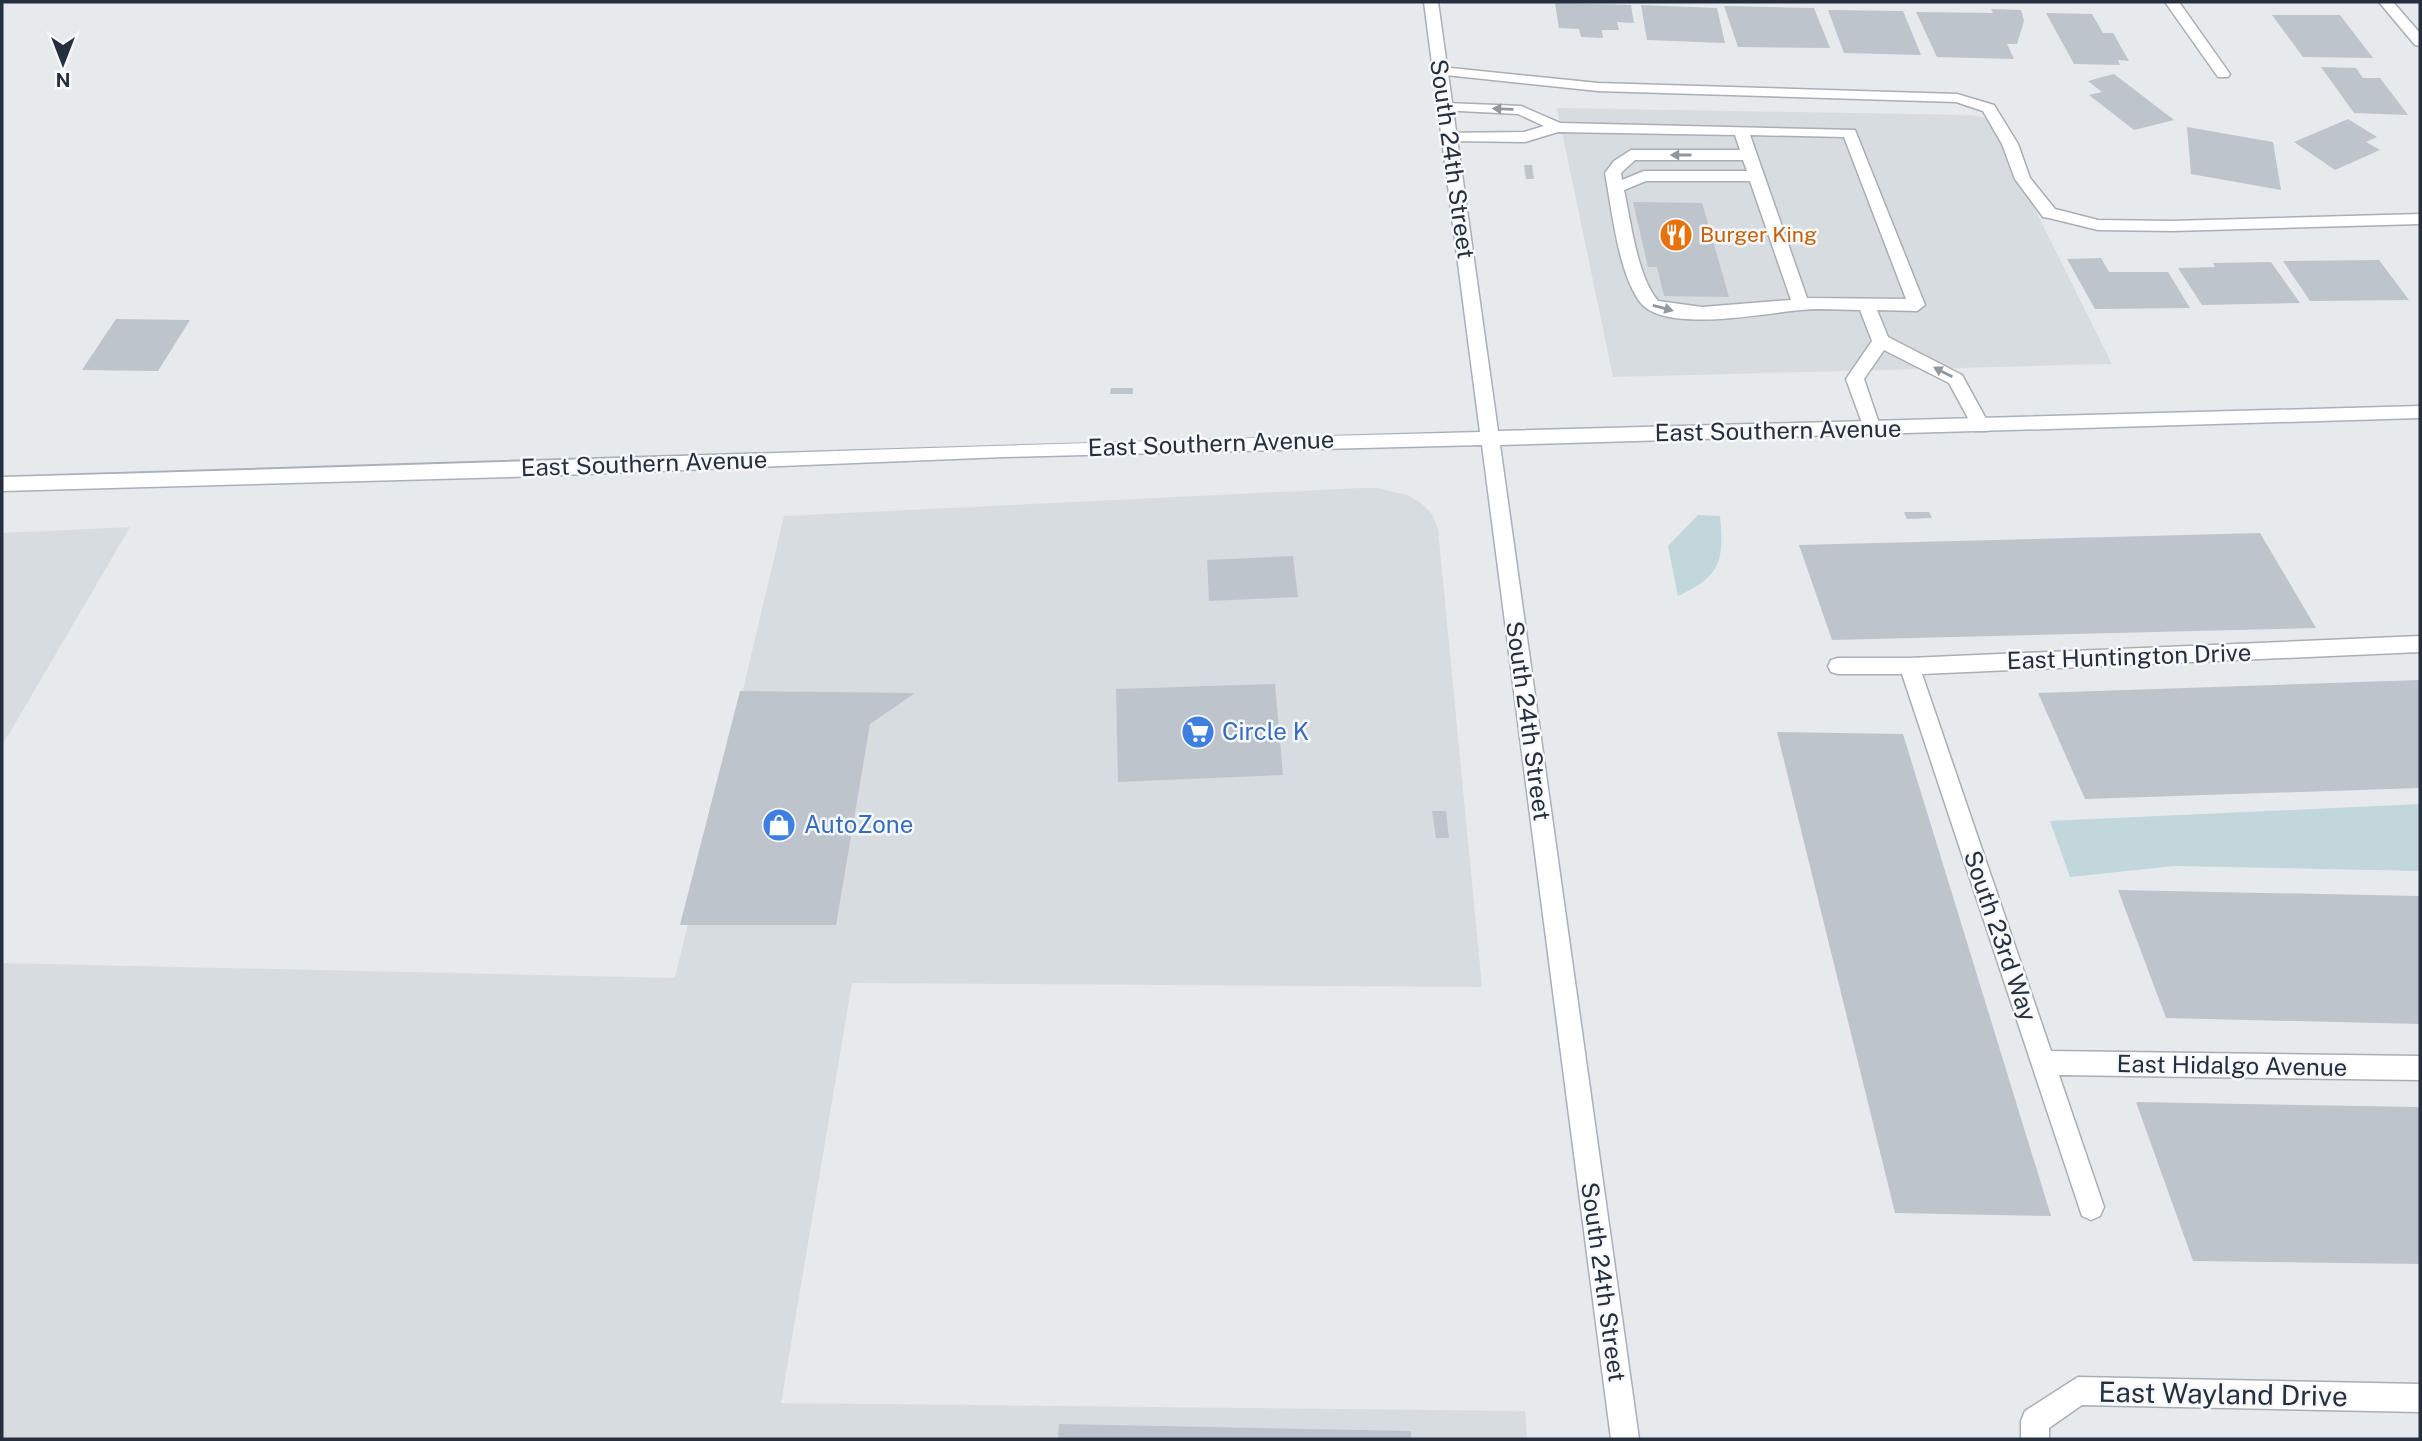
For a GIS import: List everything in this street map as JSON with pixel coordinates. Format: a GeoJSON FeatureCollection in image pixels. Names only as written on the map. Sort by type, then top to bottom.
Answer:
{"type":"FeatureCollection","features":[{"type":"Feature","properties":{"kind":"main road","name":"South 24th Street"},"geometry":{"type":"LineString","coordinates":[[1432,2],[1625,1439]]}},
{"type":"Feature","properties":{"kind":"main road"},"geometry":{"type":"LineString","coordinates":[[2172,2],[2223,74]]}},
{"type":"Feature","properties":{"kind":"main road"},"geometry":{"type":"LineString","coordinates":[[2386,2],[2420,42]]}},
{"type":"Feature","properties":{"kind":"main road"},"geometry":{"type":"LineString","coordinates":[[1441,71],[1598,87],[1957,98],[1989,108],[2010,144],[2023,179],[2049,213],[2098,225],[2172,226],[2420,219]]}},
{"type":"Feature","properties":{"kind":"main road"},"geometry":{"type":"LineString","coordinates":[[1445,107],[1521,110],[1557,127]]}},
{"type":"Feature","properties":{"kind":"main road"},"geometry":{"type":"LineString","coordinates":[[1450,136],[1525,137],[1557,127],[1850,133],[1917,305],[1801,304],[1773,311],[1672,312],[1651,305],[1639,288],[1613,173],[1619,164],[1631,155],[1749,155]]}},
{"type":"Feature","properties":{"kind":"main road"},"geometry":{"type":"LineString","coordinates":[[1741,131],[1801,304]]}},
{"type":"Feature","properties":{"kind":"main road"},"geometry":{"type":"LineString","coordinates":[[1616,188],[1644,176],[1756,177]]}},
{"type":"Feature","properties":{"kind":"main road"},"geometry":{"type":"LineString","coordinates":[[1866,305],[1881,341],[1956,379],[1981,426]]}},
{"type":"Feature","properties":{"kind":"main road"},"geometry":{"type":"LineString","coordinates":[[1872,429],[1855,379],[1881,341]]}},
{"type":"Feature","properties":{"kind":"main road","name":"East Southern Avenue"},"geometry":{"type":"LineString","coordinates":[[2,484],[511,470],[1004,450],[1872,429],[2420,412]]}},
{"type":"Feature","properties":{"kind":"main road","name":"East Huntington Drive"},"geometry":{"type":"LineString","coordinates":[[1838,666],[1909,666],[2420,644]]}},
{"type":"Feature","properties":{"kind":"main road","name":"South 23rd Way"},"geometry":{"type":"LineString","coordinates":[[1909,666],[2091,1207]]}},
{"type":"Feature","properties":{"kind":"main road","name":"East Hidalgo Avenue"},"geometry":{"type":"LineString","coordinates":[[2043,1063],[2420,1068]]}},
{"type":"Feature","properties":{"kind":"main road","name":"East Wayland Drive"},"geometry":{"type":"LineString","coordinates":[[2035,1430],[2078,1391],[2420,1398]]}},
{"type":"Feature","properties":{"kind":"shaded area"},"geometry":{"type":"Polygon","coordinates":[[[1557,108],[1973,115],[1990,119],[2112,364],[1613,377],[1557,108]]]}},
{"type":"Feature","properties":{"kind":"shaded area"},"geometry":{"type":"Polygon","coordinates":[[[1377,488],[1407,495],[1421,503],[1432,514],[1438,529],[1482,987],[852,983],[781,1403],[1525,1411],[1527,1439],[2,1439],[2,963],[675,978],[784,516],[1377,488]]]}},
{"type":"Feature","properties":{"kind":"shaded area"},"geometry":{"type":"Polygon","coordinates":[[[1698,515],[1720,516],[1720,556],[1711,574],[1678,596],[1668,546],[1698,515]]]}},
{"type":"Feature","properties":{"kind":"shaded area"},"geometry":{"type":"Polygon","coordinates":[[[130,527],[2,746],[2,533],[130,527]]]}},
{"type":"Feature","properties":{"kind":"shaded area"},"geometry":{"type":"Polygon","coordinates":[[[2420,804],[2420,871],[2174,866],[2070,877],[2050,821],[2420,804]]]}},
{"type":"Feature","properties":{"kind":"building"},"geometry":{"type":"Polygon","coordinates":[[[1555,3],[1631,5],[1634,23],[1617,22],[1619,30],[1602,30],[1603,38],[1581,37],[1579,29],[1559,28],[1555,3]]]}},
{"type":"Feature","properties":{"kind":"building"},"geometry":{"type":"Polygon","coordinates":[[[1641,5],[1717,8],[1725,43],[1647,40],[1641,5]]]}},
{"type":"Feature","properties":{"kind":"building"},"geometry":{"type":"Polygon","coordinates":[[[1724,6],[1814,8],[1830,48],[1738,47],[1724,6]]]}},
{"type":"Feature","properties":{"kind":"building"},"geometry":{"type":"Polygon","coordinates":[[[1991,9],[2021,10],[2024,21],[2017,44],[2007,44],[2014,59],[1937,57],[1916,12],[1993,13],[1991,9]]]}},
{"type":"Feature","properties":{"kind":"building"},"geometry":{"type":"Polygon","coordinates":[[[1828,10],[1903,11],[1921,55],[1844,53],[1828,10]]]}},
{"type":"Feature","properties":{"kind":"building"},"geometry":{"type":"Polygon","coordinates":[[[2046,13],[2092,14],[2103,33],[2113,33],[2129,61],[2118,60],[2120,65],[2074,64],[2046,13]]]}},
{"type":"Feature","properties":{"kind":"building"},"geometry":{"type":"Polygon","coordinates":[[[2272,15],[2340,15],[2373,58],[2303,57],[2272,15]]]}},
{"type":"Feature","properties":{"kind":"building"},"geometry":{"type":"Polygon","coordinates":[[[2321,67],[2356,68],[2363,78],[2380,78],[2408,115],[2354,113],[2321,67]]]}},
{"type":"Feature","properties":{"kind":"building"},"geometry":{"type":"Polygon","coordinates":[[[2114,74],[2174,120],[2134,130],[2089,95],[2102,92],[2088,81],[2114,74]]]}},
{"type":"Feature","properties":{"kind":"building"},"geometry":{"type":"Polygon","coordinates":[[[2348,119],[2377,137],[2366,142],[2380,150],[2335,170],[2294,142],[2348,119]]]}},
{"type":"Feature","properties":{"kind":"building"},"geometry":{"type":"Polygon","coordinates":[[[2187,127],[2273,142],[2281,190],[2191,174],[2187,127]]]}},
{"type":"Feature","properties":{"kind":"building"},"geometry":{"type":"Polygon","coordinates":[[[1524,165],[1532,165],[1534,179],[1526,179],[1524,165]]]}},
{"type":"Feature","properties":{"kind":"building","name":"Burger King"},"geometry":{"type":"Polygon","coordinates":[[[1633,202],[1702,203],[1729,297],[1664,296],[1657,267],[1648,267],[1633,202]]]}},
{"type":"Feature","properties":{"kind":"building"},"geometry":{"type":"Polygon","coordinates":[[[2101,258],[2109,272],[2168,272],[2190,308],[2095,309],[2067,259],[2101,258]]]}},
{"type":"Feature","properties":{"kind":"building"},"geometry":{"type":"Polygon","coordinates":[[[2379,260],[2409,300],[2310,301],[2283,261],[2379,260]]]}},
{"type":"Feature","properties":{"kind":"building"},"geometry":{"type":"Polygon","coordinates":[[[2271,262],[2300,303],[2202,305],[2178,268],[2215,267],[2213,263],[2271,262]]]}},
{"type":"Feature","properties":{"kind":"building"},"geometry":{"type":"Polygon","coordinates":[[[116,319],[190,320],[158,371],[82,370],[116,319]]]}},
{"type":"Feature","properties":{"kind":"building"},"geometry":{"type":"Polygon","coordinates":[[[1111,388],[1133,388],[1133,394],[1110,394],[1111,388]]]}},
{"type":"Feature","properties":{"kind":"building"},"geometry":{"type":"Polygon","coordinates":[[[1904,512],[1929,512],[1932,518],[1907,519],[1904,512]]]}},
{"type":"Feature","properties":{"kind":"building"},"geometry":{"type":"Polygon","coordinates":[[[2260,533],[2316,628],[1832,640],[1799,545],[2260,533]]]}},
{"type":"Feature","properties":{"kind":"building"},"geometry":{"type":"Polygon","coordinates":[[[1293,556],[1298,597],[1209,601],[1207,560],[1293,556]]]}},
{"type":"Feature","properties":{"kind":"building"},"geometry":{"type":"Polygon","coordinates":[[[2420,680],[2420,788],[2085,799],[2038,693],[2420,680]]]}},
{"type":"Feature","properties":{"kind":"building","name":"Circle K"},"geometry":{"type":"Polygon","coordinates":[[[1275,684],[1283,775],[1118,782],[1116,689],[1275,684]]]}},
{"type":"Feature","properties":{"kind":"building","name":"AutoZone"},"geometry":{"type":"Polygon","coordinates":[[[740,691],[915,693],[870,724],[836,925],[680,925],[740,691]]]}},
{"type":"Feature","properties":{"kind":"building"},"geometry":{"type":"Polygon","coordinates":[[[1777,732],[1903,734],[2051,1216],[1895,1213],[1777,732]]]}},
{"type":"Feature","properties":{"kind":"building"},"geometry":{"type":"Polygon","coordinates":[[[1432,811],[1446,811],[1449,838],[1436,838],[1432,811]]]}},
{"type":"Feature","properties":{"kind":"building"},"geometry":{"type":"Polygon","coordinates":[[[2118,890],[2420,896],[2420,1024],[2166,1018],[2118,890]]]}},
{"type":"Feature","properties":{"kind":"building"},"geometry":{"type":"Polygon","coordinates":[[[2136,1102],[2420,1107],[2420,1264],[2193,1261],[2136,1102]]]}},
{"type":"Feature","properties":{"kind":"building"},"geometry":{"type":"Polygon","coordinates":[[[1059,1424],[1411,1431],[1411,1439],[1058,1439],[1059,1424]]]}},
{"type":"Feature","properties":{"kind":"place","name":"Burger King"},"geometry":{"type":"Point","coordinates":[1676,235]}},
{"type":"Feature","properties":{"kind":"place","name":"Circle K"},"geometry":{"type":"Point","coordinates":[1198,732]}},
{"type":"Feature","properties":{"kind":"place","name":"AutoZone"},"geometry":{"type":"Point","coordinates":[779,825]}}]}
